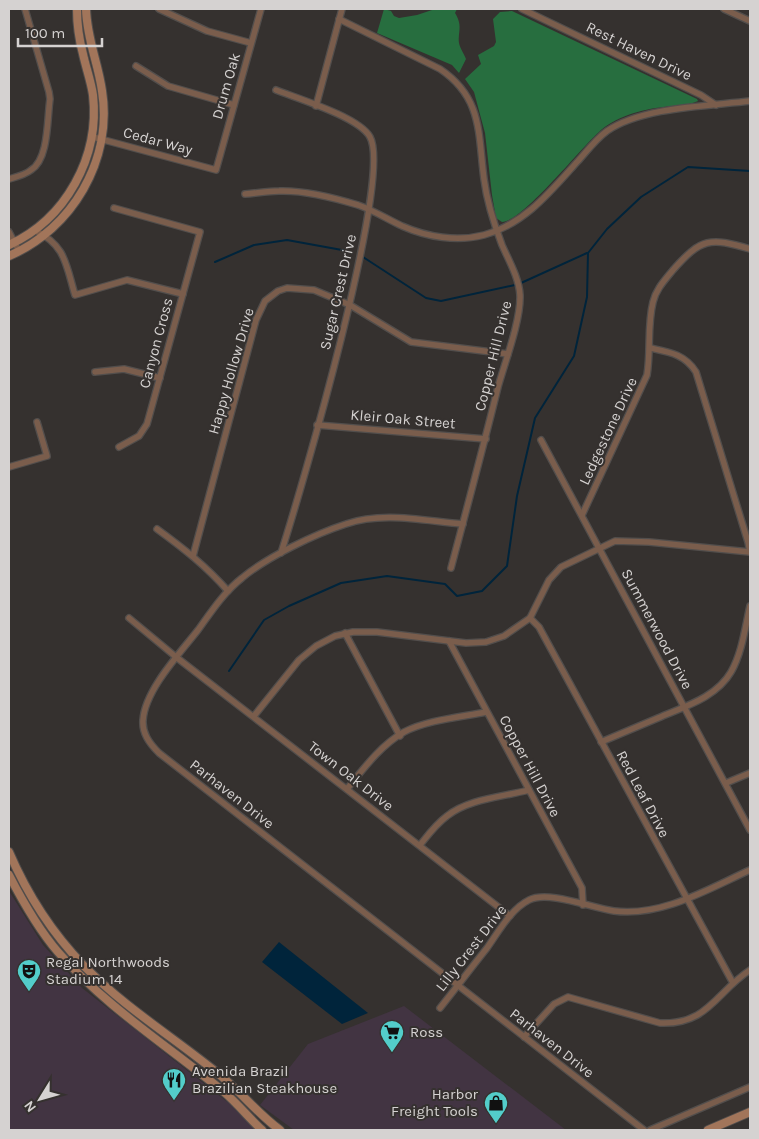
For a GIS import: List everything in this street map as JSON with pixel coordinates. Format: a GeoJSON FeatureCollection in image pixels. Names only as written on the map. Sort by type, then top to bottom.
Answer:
{"type":"FeatureCollection","features":[{"type":"Feature","properties":{"kind":"street"},"geometry":{"type":"LineString","coordinates":[[9,179],[32,170],[39,163],[43,154],[50,99],[25,9]]}},
{"type":"Feature","properties":{"kind":"street"},"geometry":{"type":"LineString","coordinates":[[12,244],[50,218],[72,190],[83,170],[92,137],[93,94],[79,40],[76,9]]}},
{"type":"Feature","properties":{"kind":"street"},"geometry":{"type":"LineString","coordinates":[[9,256],[44,235],[66,214],[84,188],[97,158],[102,139],[104,112],[102,93],[88,38],[86,9]]}},
{"type":"Feature","properties":{"kind":"street"},"geometry":{"type":"LineString","coordinates":[[159,9],[207,31],[251,43]]}},
{"type":"Feature","properties":{"kind":"street","name":"Drum Oak"},"geometry":{"type":"LineString","coordinates":[[216,170],[261,9]]}},
{"type":"Feature","properties":{"kind":"street"},"geometry":{"type":"LineString","coordinates":[[316,106],[342,9]]}},
{"type":"Feature","properties":{"kind":"street","name":"Rest Haven Drive"},"geometry":{"type":"LineString","coordinates":[[522,9],[701,95],[716,105]]}},
{"type":"Feature","properties":{"kind":"street"},"geometry":{"type":"LineString","coordinates":[[724,9],[750,21]]}},
{"type":"Feature","properties":{"kind":"street","name":"Copper Hill Drive"},"geometry":{"type":"LineString","coordinates":[[339,19],[440,69],[454,79],[465,92],[474,107],[479,124],[484,180],[490,208],[518,283],[520,294],[519,309],[451,568]]}},
{"type":"Feature","properties":{"kind":"street"},"geometry":{"type":"LineString","coordinates":[[136,66],[168,86],[234,105]]}},
{"type":"Feature","properties":{"kind":"street","name":"Sugar Crest Drive"},"geometry":{"type":"LineString","coordinates":[[276,90],[360,126],[370,137],[373,144],[374,160],[368,209],[350,306],[281,553]]}},
{"type":"Feature","properties":{"kind":"street"},"geometry":{"type":"LineString","coordinates":[[245,194],[292,191],[352,203],[415,231],[442,237],[469,238],[497,230],[519,219],[535,207],[596,141],[630,119],[655,112],[750,101]]}},
{"type":"Feature","properties":{"kind":"street","name":"Cedar Way"},"geometry":{"type":"LineString","coordinates":[[92,137],[216,170]]}},
{"type":"Feature","properties":{"kind":"street","name":"Canyon Cross"},"geometry":{"type":"LineString","coordinates":[[114,208],[200,232],[145,429],[139,436],[119,446]]}},
{"type":"Feature","properties":{"kind":"street"},"geometry":{"type":"LineString","coordinates":[[34,230],[55,243],[62,253],[75,295],[127,280],[183,294]]}},
{"type":"Feature","properties":{"kind":"street"},"geometry":{"type":"LineString","coordinates":[[9,232],[12,244],[19,251]]}},
{"type":"Feature","properties":{"kind":"street","name":"Ledgestone Drive"},"geometry":{"type":"LineString","coordinates":[[582,515],[645,380],[650,348],[651,312],[657,291],[686,256],[701,244],[711,241],[734,244],[750,249]]}},
{"type":"Feature","properties":{"kind":"street","name":"Happy Hollow Drive"},"geometry":{"type":"LineString","coordinates":[[193,556],[256,320],[265,301],[278,291],[287,288],[314,290],[350,306],[411,342],[508,354]]}},
{"type":"Feature","properties":{"kind":"street"},"geometry":{"type":"LineString","coordinates":[[254,716],[299,660],[316,646],[336,636],[377,632],[473,643],[492,641],[510,632],[530,618],[542,593],[561,567],[615,541],[750,552],[696,372],[692,365],[680,355],[650,348]]}},
{"type":"Feature","properties":{"kind":"street"},"geometry":{"type":"LineString","coordinates":[[95,372],[124,369],[160,378]]}},
{"type":"Feature","properties":{"kind":"street"},"geometry":{"type":"LineString","coordinates":[[9,467],[47,456],[37,422]]}},
{"type":"Feature","properties":{"kind":"street","name":"Kleir Oak Street"},"geometry":{"type":"LineString","coordinates":[[317,425],[486,439]]}},
{"type":"Feature","properties":{"kind":"street","name":"Summerwood Drive"},"geometry":{"type":"LineString","coordinates":[[541,440],[750,830]]}},
{"type":"Feature","properties":{"kind":"street","name":"Parhaven Drive"},"geometry":{"type":"LineString","coordinates":[[462,524],[391,517],[369,518],[345,524],[281,553],[243,577],[228,591],[176,657],[154,689],[143,718],[145,734],[153,747],[644,1130]]}},
{"type":"Feature","properties":{"kind":"street"},"geometry":{"type":"LineString","coordinates":[[157,529],[193,556],[228,591]]}},
{"type":"Feature","properties":{"kind":"street"},"geometry":{"type":"LineString","coordinates":[[601,742],[685,706],[713,692],[722,684],[730,674],[738,655],[750,606]]}},
{"type":"Feature","properties":{"kind":"street","name":"Town Oak Drive"},"geometry":{"type":"LineString","coordinates":[[129,618],[176,657],[510,916]]}},
{"type":"Feature","properties":{"kind":"street","name":"Red Leaf Drive"},"geometry":{"type":"LineString","coordinates":[[530,618],[539,627],[733,983]]}},
{"type":"Feature","properties":{"kind":"street"},"geometry":{"type":"LineString","coordinates":[[346,634],[400,736]]}},
{"type":"Feature","properties":{"kind":"street","name":"Copper Hill Drive"},"geometry":{"type":"LineString","coordinates":[[449,641],[582,888],[583,905]]}},
{"type":"Feature","properties":{"kind":"street"},"geometry":{"type":"LineString","coordinates":[[347,789],[373,758],[400,736],[424,725],[486,712]]}},
{"type":"Feature","properties":{"kind":"street"},"geometry":{"type":"LineString","coordinates":[[726,783],[750,773]]}},
{"type":"Feature","properties":{"kind":"street"},"geometry":{"type":"LineString","coordinates":[[420,845],[440,822],[455,811],[471,804],[529,790]]}},
{"type":"Feature","properties":{"kind":"street"},"geometry":{"type":"LineString","coordinates":[[9,852],[29,894],[63,942],[95,976],[130,1006],[221,1076],[260,1114],[280,1130]]}},
{"type":"Feature","properties":{"kind":"street","name":"Lilly Crest Drive"},"geometry":{"type":"LineString","coordinates":[[440,1008],[510,916],[529,900],[538,896],[548,896],[614,911],[638,912],[655,909],[686,898],[750,870]]}},
{"type":"Feature","properties":{"kind":"street"},"geometry":{"type":"LineString","coordinates":[[9,875],[22,902],[57,951],[88,983],[104,998],[227,1094],[262,1130]]}},
{"type":"Feature","properties":{"kind":"street"},"geometry":{"type":"LineString","coordinates":[[22,902],[29,894]]}},
{"type":"Feature","properties":{"kind":"street"},"geometry":{"type":"LineString","coordinates":[[524,1037],[554,1004],[568,997],[660,1023],[688,1020],[712,1005],[733,983],[750,970]]}},
{"type":"Feature","properties":{"kind":"street"},"geometry":{"type":"LineString","coordinates":[[88,983],[95,976]]}},
{"type":"Feature","properties":{"kind":"street"},"geometry":{"type":"LineString","coordinates":[[166,1046],[172,1038]]}},
{"type":"Feature","properties":{"kind":"street"},"geometry":{"type":"LineString","coordinates":[[650,1130],[750,1087]]}},
{"type":"Feature","properties":{"kind":"street"},"geometry":{"type":"LineString","coordinates":[[708,1130],[750,1112]]}},
{"type":"Feature","properties":{"kind":"shaded area"},"geometry":{"type":"Polygon","coordinates":[[[9,891],[43,945],[82,988],[230,1104],[255,1130],[9,1130],[9,891]]]}},
{"type":"Feature","properties":{"kind":"shaded area"},"geometry":{"type":"Polygon","coordinates":[[[404,1006],[566,1130],[294,1130],[260,1105],[308,1044],[404,1006]]]}},
{"type":"Feature","properties":{"kind":"green space"},"geometry":{"type":"Polygon","coordinates":[[[384,9],[391,11],[394,16],[399,18],[435,9],[457,9],[455,13],[460,25],[459,43],[466,59],[459,73],[452,65],[377,33],[384,9]]]}},
{"type":"Feature","properties":{"kind":"green space"},"geometry":{"type":"Polygon","coordinates":[[[512,11],[698,101],[686,105],[638,112],[612,122],[598,133],[523,210],[511,219],[502,222],[496,218],[485,133],[474,92],[465,79],[481,64],[478,55],[494,46],[496,42],[493,19],[500,12],[512,11]]]}},
{"type":"Feature","properties":{"kind":"water"},"geometry":{"type":"Polygon","coordinates":[[[279,942],[368,1013],[342,1024],[262,962],[279,942]]]}},
{"type":"Feature","properties":{"kind":"waterway"},"geometry":{"type":"LineString","coordinates":[[229,671],[264,620],[289,606],[341,583],[387,576],[445,584],[457,596],[482,591],[507,566],[517,496],[535,418],[574,356],[587,297],[588,253],[607,229],[641,197],[688,167],[750,171]]}},
{"type":"Feature","properties":{"kind":"waterway"},"geometry":{"type":"LineString","coordinates":[[215,262],[254,245],[287,240],[353,252]]}},
{"type":"Feature","properties":{"kind":"waterway"},"geometry":{"type":"LineString","coordinates":[[521,283],[587,253]]}},
{"type":"Feature","properties":{"kind":"waterway"},"geometry":{"type":"LineString","coordinates":[[363,257],[426,298],[441,301],[515,285]]}},
{"type":"Feature","properties":{"kind":"place","name":"Regal Northwoods Stadium 14"},"geometry":{"type":"Point","coordinates":[29,992]}},
{"type":"Feature","properties":{"kind":"place","name":"Ross"},"geometry":{"type":"Point","coordinates":[392,1053]}},
{"type":"Feature","properties":{"kind":"place","name":"Avenida Brazil Brazilian Steakhouse"},"geometry":{"type":"Point","coordinates":[174,1101]}},
{"type":"Feature","properties":{"kind":"place","name":"Harbor Freight Tools"},"geometry":{"type":"Point","coordinates":[496,1124]}}]}
